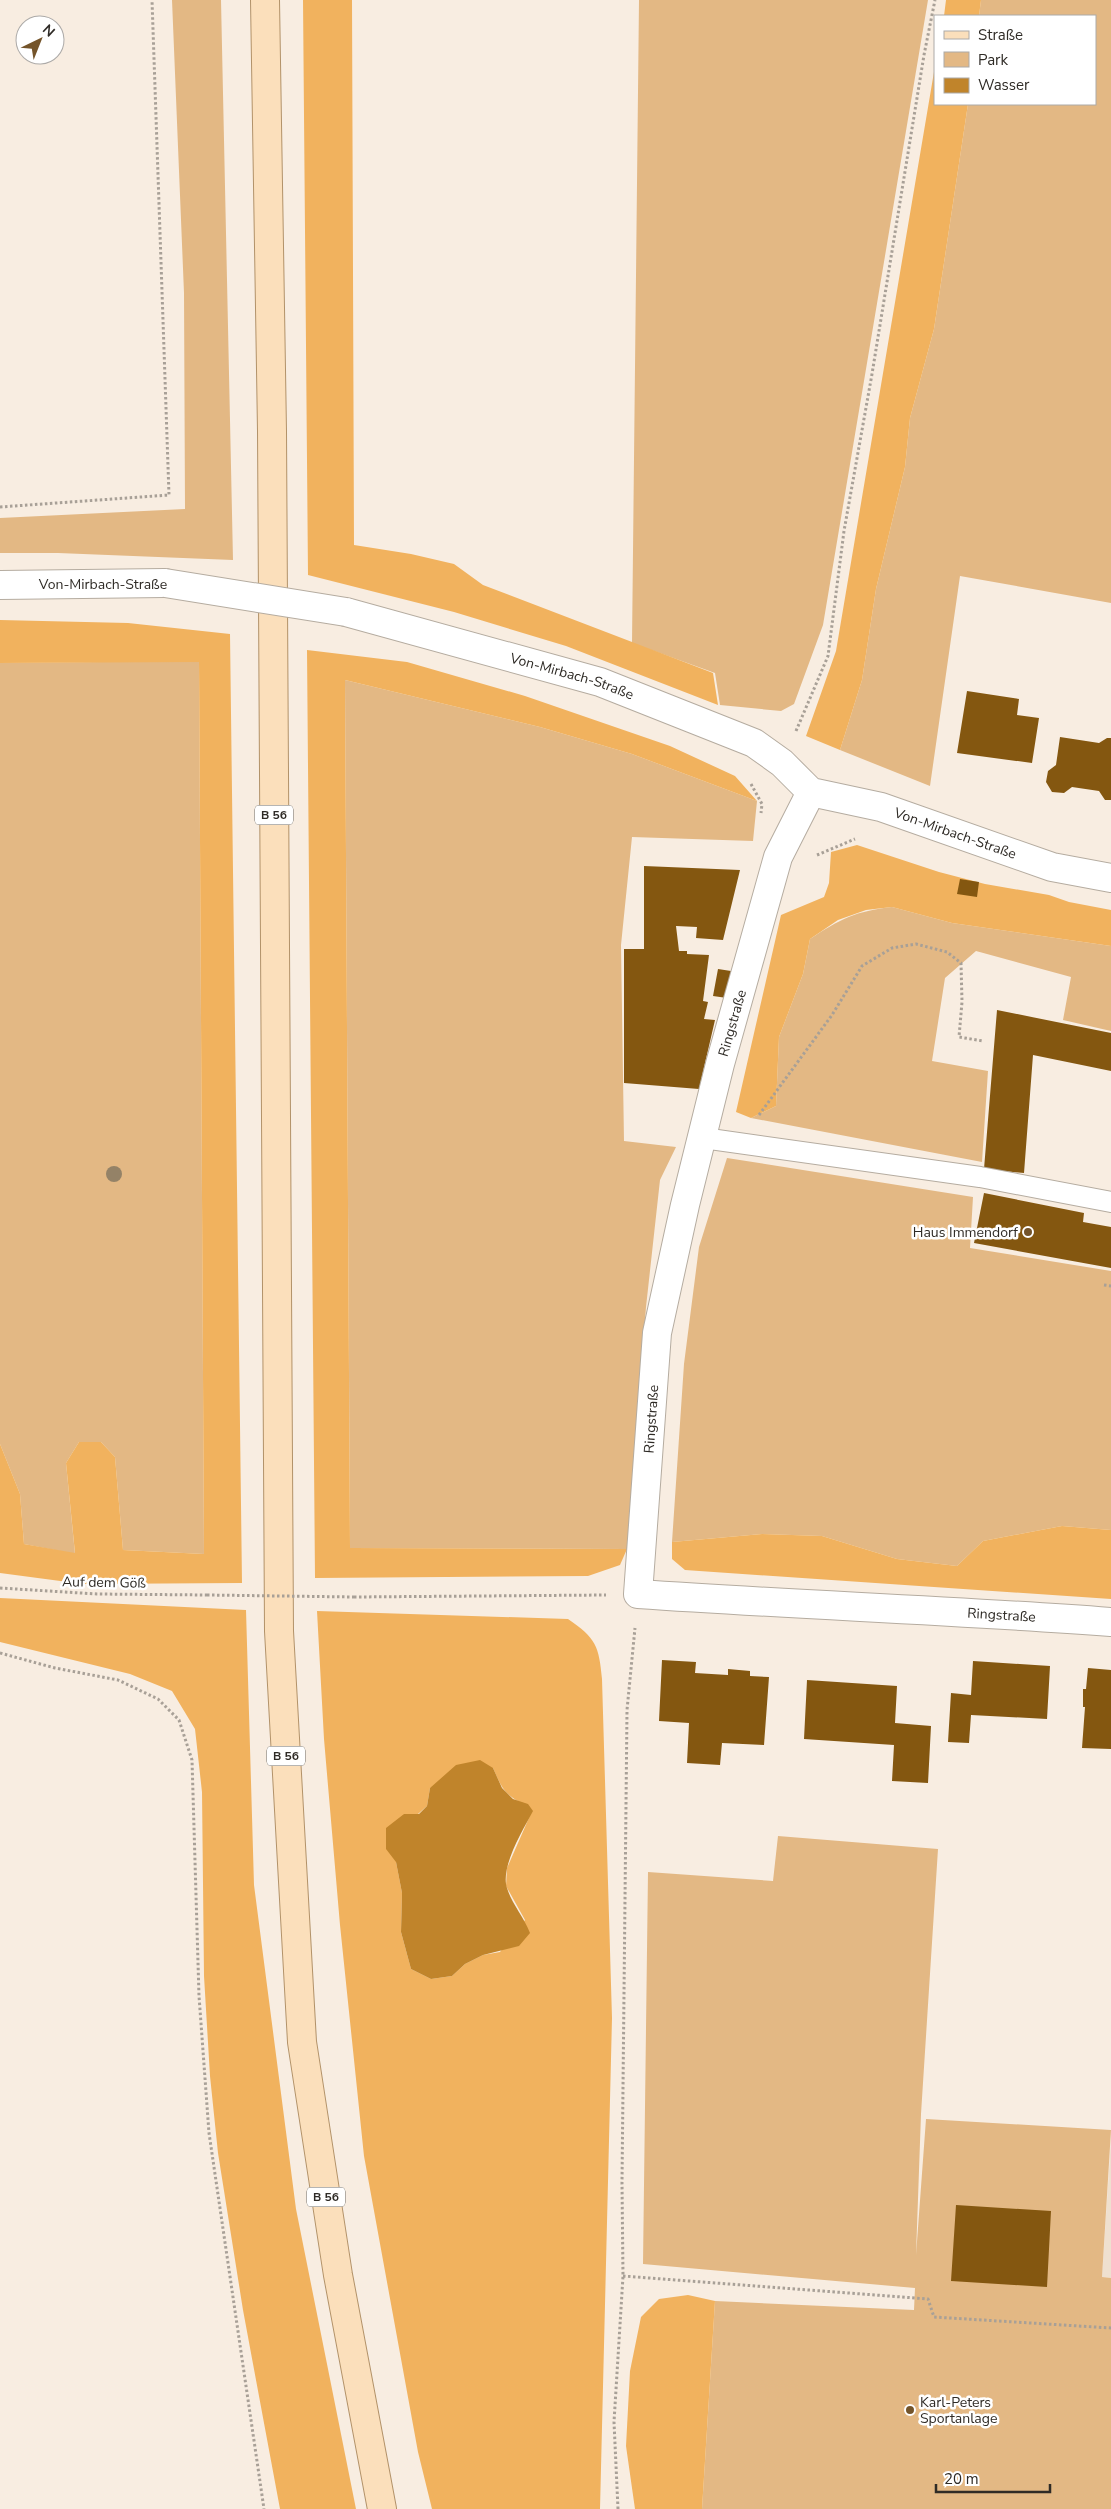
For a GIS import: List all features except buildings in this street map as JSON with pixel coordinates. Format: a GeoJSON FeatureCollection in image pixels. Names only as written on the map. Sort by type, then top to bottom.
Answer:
{"type":"FeatureCollection","features":[{"type":"Feature","properties":{"kind":"main road","name":"B 56"},"geometry":{"type":"LineString","coordinates":[[265,0],[272,431],[279,1630],[302,2042],[338,2275],[382,2509]]}},
{"type":"Feature","properties":{"kind":"street","name":"Von-Mirbach-Straße"},"geometry":{"type":"LineString","coordinates":[[0,584],[165,583],[346,612],[600,682],[754,743],[782,763],[811,792],[881,807],[1052,867],[1111,878]]}},
{"type":"Feature","properties":{"kind":"street","name":"Ringstraße"},"geometry":{"type":"LineString","coordinates":[[811,792],[778,857],[720,1064],[704,1138],[685,1205],[657,1333],[638,1594],[780,1604],[969,1611],[1111,1622]]}},
{"type":"Feature","properties":{"kind":"lane"},"geometry":{"type":"LineString","coordinates":[[704,1138],[980,1177],[1111,1202]]}},
{"type":"Feature","properties":{"kind":"path"},"geometry":{"type":"LineString","coordinates":[[0,507],[168,495],[152,0]]}},
{"type":"Feature","properties":{"kind":"path"},"geometry":{"type":"LineString","coordinates":[[782,763],[828,656],[844,531],[874,365],[924,55],[935,0]]}},
{"type":"Feature","properties":{"kind":"path"},"geometry":{"type":"LineString","coordinates":[[750,782],[762,804],[759,822]]}},
{"type":"Feature","properties":{"kind":"path"},"geometry":{"type":"LineString","coordinates":[[778,857],[800,863],[853,838],[871,842],[881,807]]}},
{"type":"Feature","properties":{"kind":"path"},"geometry":{"type":"LineString","coordinates":[[737,1143],[832,1015],[862,966],[892,948],[916,944],[947,952],[961,963],[962,1002],[958,1037],[983,1041]]}},
{"type":"Feature","properties":{"kind":"path"},"geometry":{"type":"LineString","coordinates":[[1104,1285],[1111,1286]]}},
{"type":"Feature","properties":{"kind":"path","name":"Auf dem Göß"},"geometry":{"type":"LineString","coordinates":[[0,1588],[97,1594],[354,1597],[638,1594]]}},
{"type":"Feature","properties":{"kind":"path"},"geometry":{"type":"LineString","coordinates":[[618,2509],[614,2422],[623,2276],[622,2182],[627,1710],[638,1594]]}},
{"type":"Feature","properties":{"kind":"path"},"geometry":{"type":"LineString","coordinates":[[0,1653],[118,1680],[158,1699],[179,1720],[192,1760],[199,1996],[209,2134],[264,2509]]}},
{"type":"Feature","properties":{"kind":"path"},"geometry":{"type":"LineString","coordinates":[[623,2276],[928,2299],[934,2317],[1111,2328]]}},
{"type":"Feature","properties":{"kind":"shaded area"},"geometry":{"type":"Polygon","coordinates":[[[303,0],[352,0],[354,545],[411,554],[454,564],[483,585],[713,673],[718,705],[566,646],[454,612],[308,575],[303,0]]]}},
{"type":"Feature","properties":{"kind":"shaded area"},"geometry":{"type":"Polygon","coordinates":[[[946,0],[981,0],[979,15],[944,15],[946,0]]]}},
{"type":"Feature","properties":{"kind":"shaded area"},"geometry":{"type":"Polygon","coordinates":[[[934,72],[934,105],[968,105],[934,329],[910,418],[905,467],[876,589],[862,680],[840,750],[806,736],[836,651],[934,72]]]}},
{"type":"Feature","properties":{"kind":"shaded area"},"geometry":{"type":"Polygon","coordinates":[[[0,620],[128,623],[230,634],[242,1583],[83,1584],[0,1573],[0,1444],[20,1494],[24,1544],[75,1553],[66,1463],[79,1442],[101,1442],[115,1457],[123,1550],[204,1554],[199,662],[0,663],[0,620]]]}},
{"type":"Feature","properties":{"kind":"shaded area"},"geometry":{"type":"Polygon","coordinates":[[[307,650],[407,662],[525,696],[670,746],[735,776],[757,801],[632,754],[540,727],[345,680],[350,1548],[627,1549],[620,1565],[588,1576],[315,1578],[307,650]]]}},
{"type":"Feature","properties":{"kind":"shaded area"},"geometry":{"type":"Polygon","coordinates":[[[857,845],[939,872],[985,884],[1049,895],[1069,902],[1111,910],[1111,946],[952,923],[892,907],[866,910],[838,920],[810,939],[803,974],[779,1037],[776,1106],[751,1118],[736,1112],[781,915],[824,897],[829,883],[831,852],[857,845]]]}},
{"type":"Feature","properties":{"kind":"shaded area"},"geometry":{"type":"Polygon","coordinates":[[[1062,1526],[1111,1530],[1111,1599],[685,1570],[672,1559],[672,1542],[762,1534],[822,1536],[897,1559],[957,1566],[983,1541],[1062,1526]]]}},
{"type":"Feature","properties":{"kind":"shaded area"},"geometry":{"type":"Polygon","coordinates":[[[0,1598],[246,1610],[254,1885],[296,2209],[356,2509],[280,2509],[243,2310],[218,2153],[210,2076],[204,1976],[202,1792],[195,1729],[172,1691],[130,1674],[0,1642],[0,1598]]]}},
{"type":"Feature","properties":{"kind":"shaded area"},"geometry":{"type":"Polygon","coordinates":[[[317,1611],[568,1619],[585,1632],[597,1651],[602,1679],[612,2018],[600,2509],[432,2509],[418,2452],[364,2156],[340,1925],[324,1739],[317,1611]],[[493,1768],[430,1788],[427,1806],[418,1814],[404,1814],[396,1862],[402,1893],[401,1932],[411,1969],[431,1979],[452,1976],[465,1964],[483,1955],[500,1952],[525,1920],[506,1886],[507,1868],[532,1811],[528,1806],[506,1792],[493,1768]]]}},
{"type":"Feature","properties":{"kind":"shaded area"},"geometry":{"type":"Polygon","coordinates":[[[1111,2140],[1111,2278],[1102,2277],[1111,2140]]]}},
{"type":"Feature","properties":{"kind":"shaded area"},"geometry":{"type":"Polygon","coordinates":[[[688,2295],[715,2301],[702,2509],[635,2509],[626,2446],[630,2371],[641,2317],[659,2299],[688,2295]]]}},
{"type":"Feature","properties":{"kind":"green space"},"geometry":{"type":"Polygon","coordinates":[[[172,0],[221,0],[233,560],[58,553],[0,553],[0,518],[185,509],[184,293],[172,0]]]}},
{"type":"Feature","properties":{"kind":"green space"},"geometry":{"type":"Polygon","coordinates":[[[639,0],[928,0],[823,625],[794,704],[781,711],[720,705],[715,673],[632,643],[639,0]]]}},
{"type":"Feature","properties":{"kind":"green space"},"geometry":{"type":"Polygon","coordinates":[[[981,0],[1111,0],[1111,603],[960,576],[930,786],[840,750],[862,680],[876,589],[905,467],[910,418],[934,329],[968,105],[1096,105],[1096,15],[979,15],[981,0]]]}},
{"type":"Feature","properties":{"kind":"green space"},"geometry":{"type":"Polygon","coordinates":[[[199,661],[204,1554],[123,1550],[115,1457],[101,1442],[79,1442],[66,1463],[75,1554],[24,1544],[20,1494],[0,1444],[0,663],[199,661]]]}},
{"type":"Feature","properties":{"kind":"green space"},"geometry":{"type":"Polygon","coordinates":[[[345,680],[540,727],[632,754],[757,801],[753,841],[632,837],[621,945],[624,1141],[676,1147],[660,1180],[646,1307],[627,1549],[350,1548],[345,680]]]}},
{"type":"Feature","properties":{"kind":"green space"},"geometry":{"type":"Polygon","coordinates":[[[892,907],[952,923],[1111,946],[1111,1031],[1063,1020],[1071,977],[976,951],[945,978],[932,1061],[988,1071],[982,1162],[751,1118],[776,1106],[779,1037],[803,974],[810,939],[849,917],[868,911],[892,907]]]}},
{"type":"Feature","properties":{"kind":"green space"},"geometry":{"type":"Polygon","coordinates":[[[727,1158],[973,1197],[970,1248],[1111,1271],[1111,1530],[1062,1526],[983,1541],[957,1566],[897,1559],[822,1536],[762,1534],[672,1542],[684,1364],[699,1247],[727,1158]]]}},
{"type":"Feature","properties":{"kind":"green space"},"geometry":{"type":"Polygon","coordinates":[[[778,1836],[938,1849],[921,2114],[916,2255],[926,2119],[1111,2130],[1102,2277],[1111,2278],[1111,2509],[702,2509],[715,2301],[914,2310],[915,2288],[643,2264],[648,1872],[773,1881],[778,1836]]]}},
{"type":"Feature","properties":{"kind":"water"},"geometry":{"type":"Polygon","coordinates":[[[480,1760],[493,1768],[502,1788],[513,1799],[528,1804],[533,1811],[510,1859],[506,1879],[509,1894],[530,1933],[519,1946],[483,1955],[465,1964],[452,1976],[431,1979],[411,1969],[401,1932],[402,1893],[396,1862],[386,1849],[386,1828],[404,1814],[419,1814],[427,1806],[430,1788],[456,1765],[480,1760]]]}},
{"type":"Feature","properties":{"kind":"place","name":"Haus Immendorf"},"geometry":{"type":"Point","coordinates":[1028,1232]}},
{"type":"Feature","properties":{"kind":"place","name":"Karl-Peters Sportanlage"},"geometry":{"type":"Point","coordinates":[910,2410]}}]}
